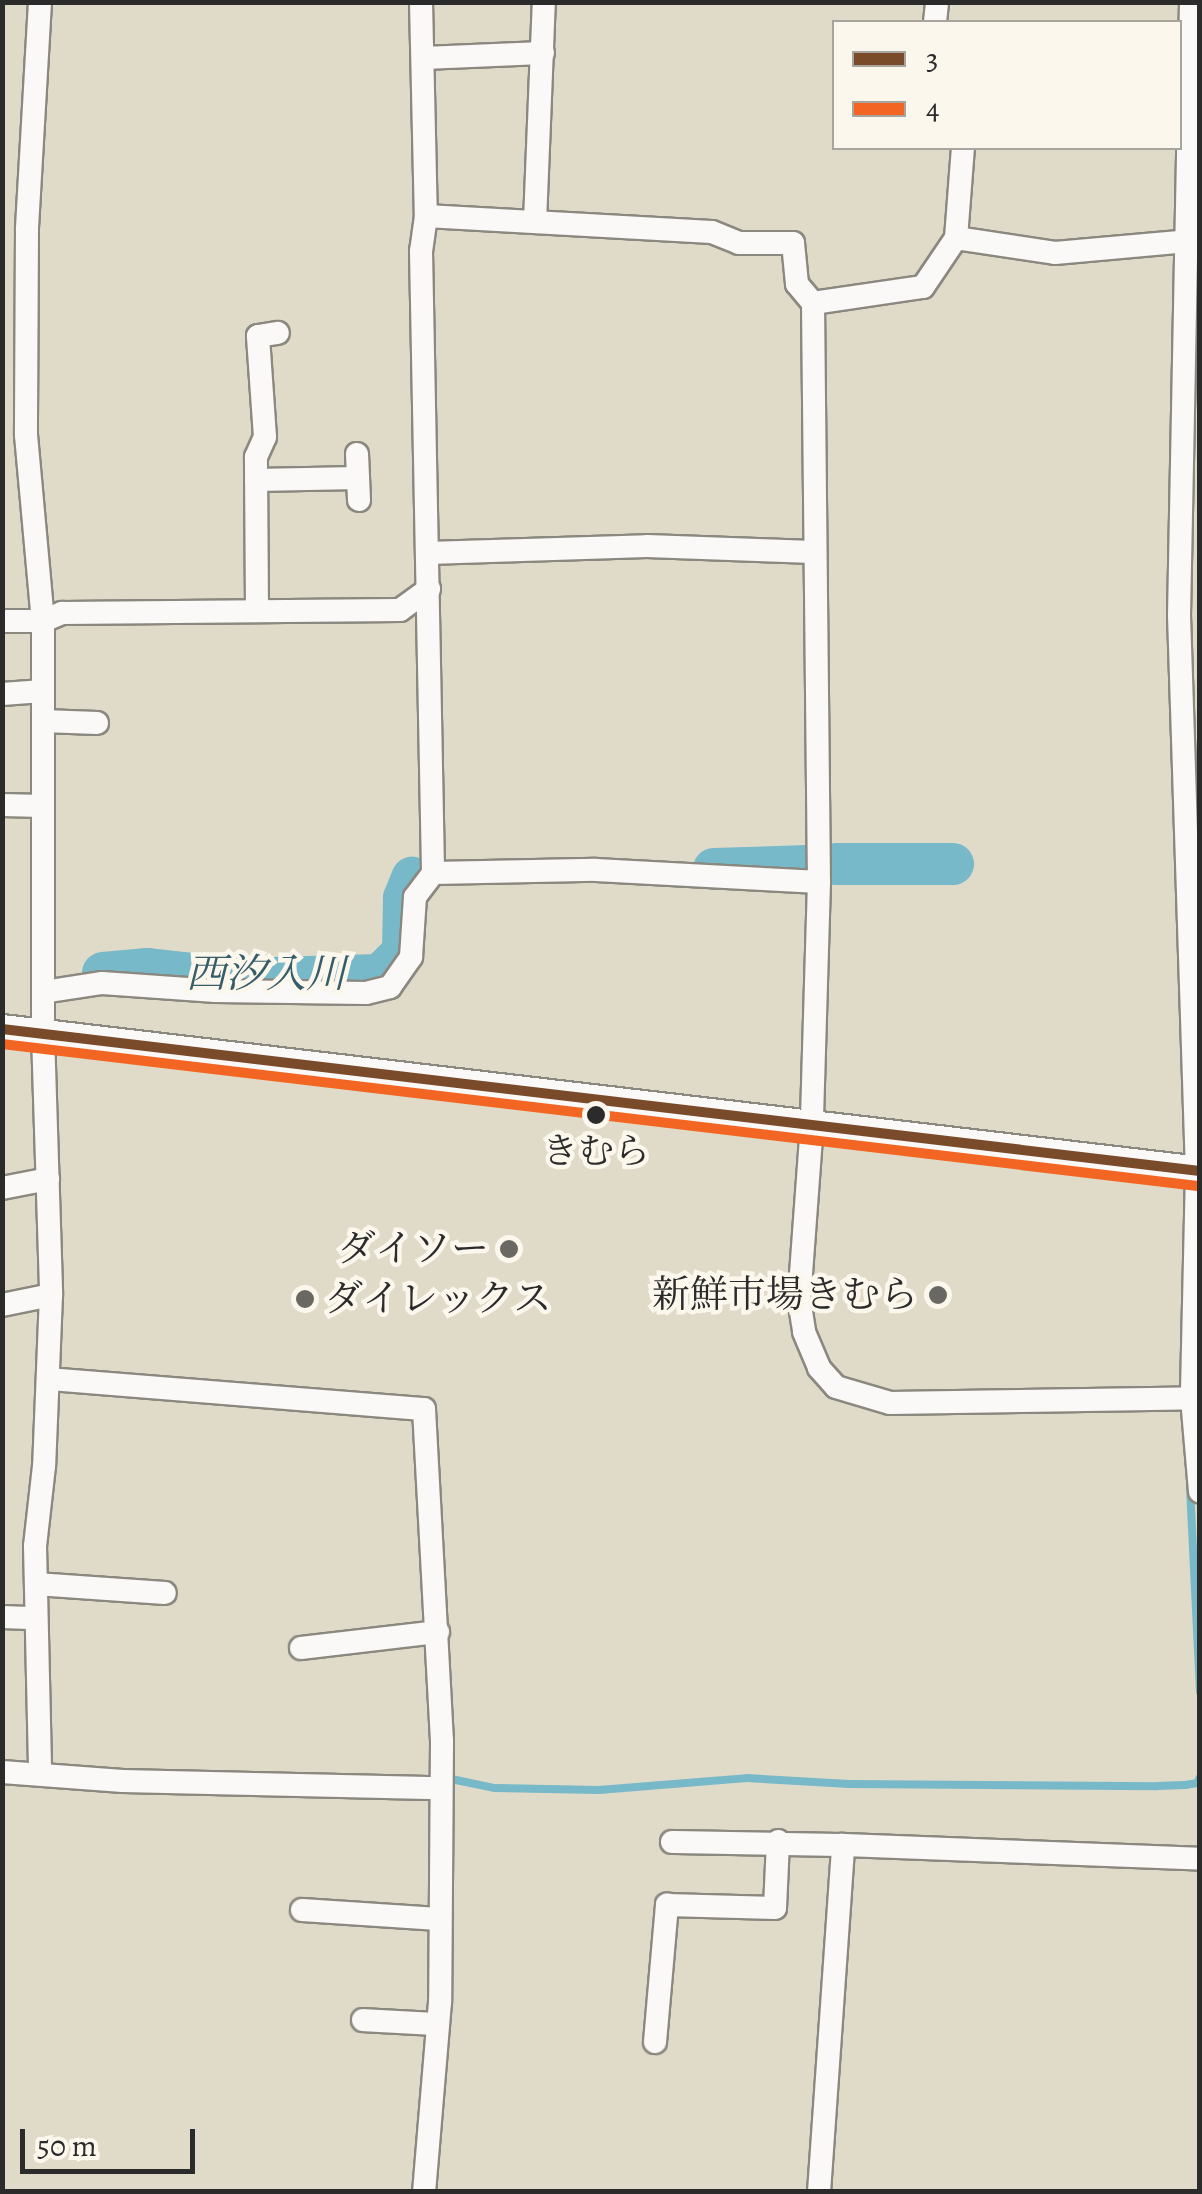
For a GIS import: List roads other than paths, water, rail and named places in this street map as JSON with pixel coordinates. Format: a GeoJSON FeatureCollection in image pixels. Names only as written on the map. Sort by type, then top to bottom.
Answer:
{"type":"FeatureCollection","features":[{"type":"Feature","properties":{"kind":"street"},"geometry":{"type":"LineString","coordinates":[[40,2],[27,230],[26,435],[43,621],[43,1034],[51,1295],[36,1584],[40,1774]]}},
{"type":"Feature","properties":{"kind":"street"},"geometry":{"type":"LineString","coordinates":[[43,992],[102,982],[216,991],[366,993],[390,987],[403,975],[411,957],[415,896],[433,873],[421,251],[426,216],[421,2]]}},
{"type":"Feature","properties":{"kind":"street"},"geometry":{"type":"LineString","coordinates":[[535,222],[544,2]]}},
{"type":"Feature","properties":{"kind":"street"},"geometry":{"type":"LineString","coordinates":[[1191,2],[1193,253],[1179,615],[1196,1001],[1196,1398],[1200,1492]]}},
{"type":"Feature","properties":{"kind":"street"},"geometry":{"type":"LineString","coordinates":[[423,58],[543,53]]}},
{"type":"Feature","properties":{"kind":"street"},"geometry":{"type":"LineString","coordinates":[[813,303],[922,287],[956,238],[962,150]]}},
{"type":"Feature","properties":{"kind":"street"},"geometry":{"type":"LineString","coordinates":[[426,216],[712,232],[739,243],[793,243],[797,284],[813,303],[819,882],[812,1124],[799,1299],[811,1350],[836,1388],[890,1402],[1196,1398]]}},
{"type":"Feature","properties":{"kind":"street"},"geometry":{"type":"LineString","coordinates":[[2,230],[27,230]]}},
{"type":"Feature","properties":{"kind":"street"},"geometry":{"type":"LineString","coordinates":[[956,238],[1055,253],[1193,253]]}},
{"type":"Feature","properties":{"kind":"street"},"geometry":{"type":"LineString","coordinates":[[257,609],[256,457],[265,437],[258,336],[278,334]]}},
{"type":"Feature","properties":{"kind":"street"},"geometry":{"type":"LineString","coordinates":[[256,480],[358,489],[356,454]]}},
{"type":"Feature","properties":{"kind":"street"},"geometry":{"type":"LineString","coordinates":[[428,553],[646,546],[814,552]]}},
{"type":"Feature","properties":{"kind":"street"},"geometry":{"type":"LineString","coordinates":[[2,621],[43,621],[62,613],[400,610],[429,589]]}},
{"type":"Feature","properties":{"kind":"street"},"geometry":{"type":"LineString","coordinates":[[2,694],[43,692]]}},
{"type":"Feature","properties":{"kind":"street"},"geometry":{"type":"LineString","coordinates":[[43,721],[96,723]]}},
{"type":"Feature","properties":{"kind":"street"},"geometry":{"type":"LineString","coordinates":[[2,805],[43,806]]}},
{"type":"Feature","properties":{"kind":"street"},"geometry":{"type":"LineString","coordinates":[[433,873],[596,870],[819,882]]}},
{"type":"Feature","properties":{"kind":"street"},"geometry":{"type":"LineString","coordinates":[[2,1028],[1198,1171]]}},
{"type":"Feature","properties":{"kind":"street"},"geometry":{"type":"LineString","coordinates":[[2,1188],[48,1179]]}},
{"type":"Feature","properties":{"kind":"street"},"geometry":{"type":"LineString","coordinates":[[2,1305],[51,1295]]}},
{"type":"Feature","properties":{"kind":"street"},"geometry":{"type":"LineString","coordinates":[[49,1380],[424,1409],[438,1632],[440,1919],[438,2024],[424,2192]]}},
{"type":"Feature","properties":{"kind":"street"},"geometry":{"type":"LineString","coordinates":[[36,1584],[166,1593]]}},
{"type":"Feature","properties":{"kind":"street"},"geometry":{"type":"LineString","coordinates":[[2,1617],[36,1618]]}},
{"type":"Feature","properties":{"kind":"street"},"geometry":{"type":"LineString","coordinates":[[302,1648],[438,1632]]}},
{"type":"Feature","properties":{"kind":"street"},"geometry":{"type":"LineString","coordinates":[[2,1772],[123,1781],[439,1788]]}},
{"type":"Feature","properties":{"kind":"street"},"geometry":{"type":"LineString","coordinates":[[655,2042],[667,1906],[775,1908],[778,1841]]}},
{"type":"Feature","properties":{"kind":"street"},"geometry":{"type":"LineString","coordinates":[[672,1842],[778,1841],[1200,1859]]}},
{"type":"Feature","properties":{"kind":"street"},"geometry":{"type":"LineString","coordinates":[[819,2192],[843,1845]]}},
{"type":"Feature","properties":{"kind":"street"},"geometry":{"type":"LineString","coordinates":[[302,1910],[440,1919]]}},
{"type":"Feature","properties":{"kind":"street"},"geometry":{"type":"LineString","coordinates":[[363,2020],[438,2024]]}},
{"type":"Feature","properties":{"kind":"waterway","name":"西汐入川"},"geometry":{"type":"LineString","coordinates":[[836,864],[953,864]]}},
{"type":"Feature","properties":{"kind":"waterway","name":"西汐入川"},"geometry":{"type":"LineString","coordinates":[[714,869],[808,866]]}},
{"type":"Feature","properties":{"kind":"waterway","name":"西汐入川"},"geometry":{"type":"LineString","coordinates":[[103,973],[148,969],[239,979],[380,975],[403,952],[404,898],[412,878]]}},
{"type":"Feature","properties":{"kind":"waterway"},"geometry":{"type":"LineString","coordinates":[[1190,1487],[1200,1692]]}},
{"type":"Feature","properties":{"kind":"waterway"},"geometry":{"type":"LineString","coordinates":[[451,1779],[495,1788],[599,1790],[747,1778],[849,1784],[1157,1786],[1197,1783],[1200,1777]]}},
{"type":"Feature","properties":{"kind":"place","name":"きむら"},"geometry":{"type":"Point","coordinates":[596,1115]}},
{"type":"Feature","properties":{"kind":"place","name":"ダイソー"},"geometry":{"type":"Point","coordinates":[509,1249]}},
{"type":"Feature","properties":{"kind":"place","name":"新鮮市場きむら"},"geometry":{"type":"Point","coordinates":[938,1295]}},
{"type":"Feature","properties":{"kind":"place","name":"ダイレックス"},"geometry":{"type":"Point","coordinates":[305,1299]}}]}
